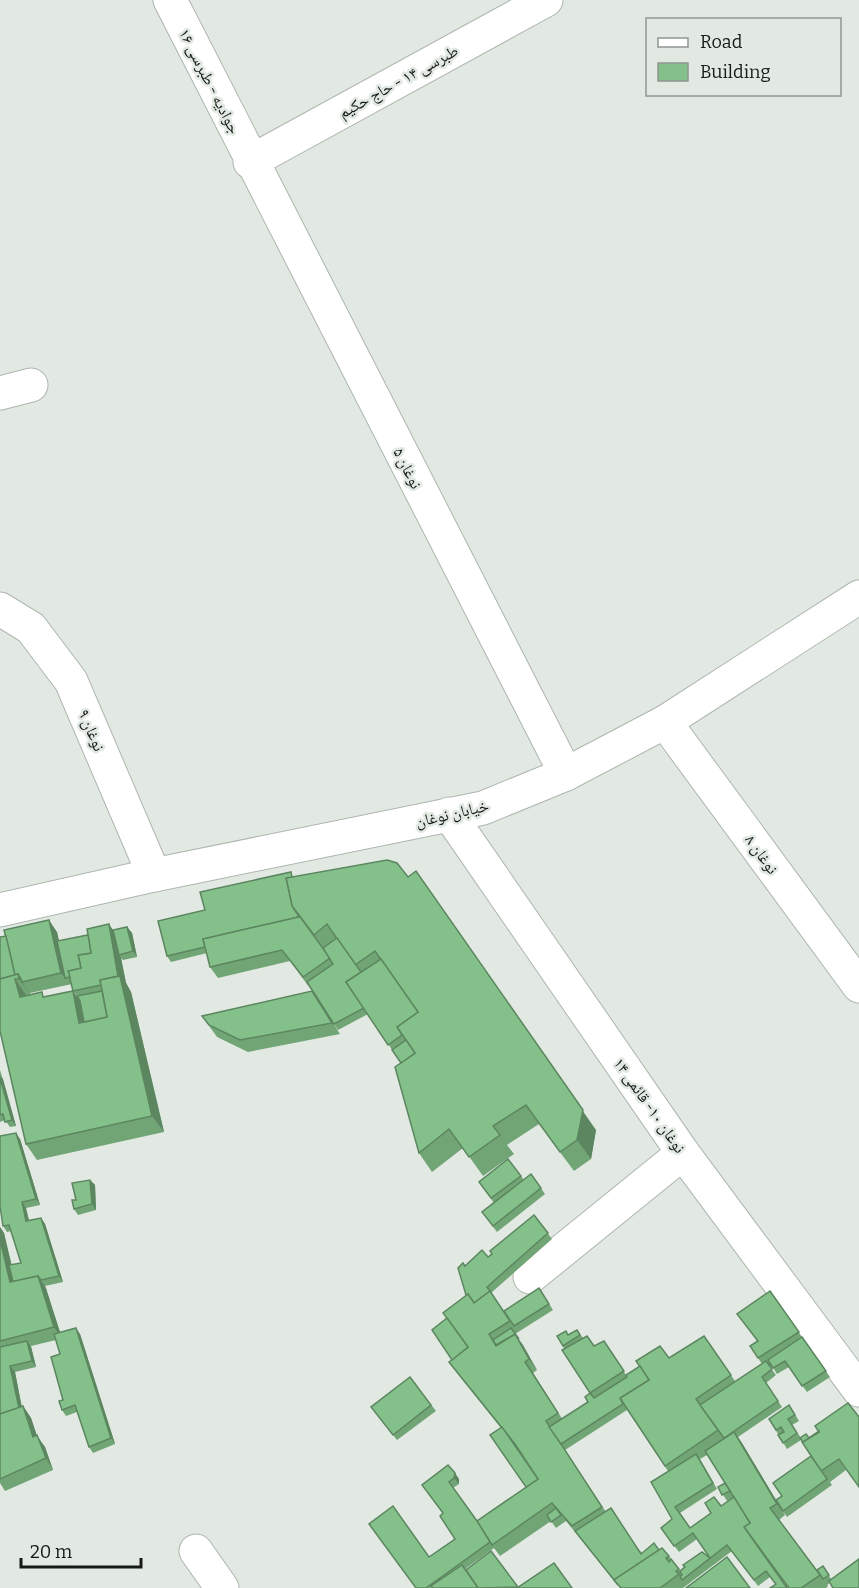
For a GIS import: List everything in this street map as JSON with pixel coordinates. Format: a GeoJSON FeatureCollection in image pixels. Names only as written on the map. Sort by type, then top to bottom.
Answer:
{"type":"FeatureCollection","features":[{"type":"Feature","properties":{"kind":"street","name":"جوادیه - طبرسی ۱۶"},"geometry":{"type":"LineString","coordinates":[[170,0],[250,162]]}},
{"type":"Feature","properties":{"kind":"street","name":"طبرسی ۱۴ - حاج حکیم"},"geometry":{"type":"LineString","coordinates":[[250,162],[546,0]]}},
{"type":"Feature","properties":{"kind":"street","name":"نوغان ۵"},"geometry":{"type":"LineString","coordinates":[[250,162],[566,774]]}},
{"type":"Feature","properties":{"kind":"street"},"geometry":{"type":"LineString","coordinates":[[0,393],[31,386]]}},
{"type":"Feature","properties":{"kind":"street","name":"خیابان نوغان"},"geometry":{"type":"LineString","coordinates":[[0,910],[154,875],[483,808],[566,774],[665,722],[859,599]]}},
{"type":"Feature","properties":{"kind":"street","name":"نوغان ۹"},"geometry":{"type":"LineString","coordinates":[[0,609],[31,628],[71,681],[154,875]]}},
{"type":"Feature","properties":{"kind":"street","name":"نوغان ۸"},"geometry":{"type":"LineString","coordinates":[[665,722],[859,986]]}},
{"type":"Feature","properties":{"kind":"street","name":"نوغان ۱۰- قائمی ۱۴"},"geometry":{"type":"LineString","coordinates":[[449,814],[683,1153],[859,1390]]}},
{"type":"Feature","properties":{"kind":"street"},"geometry":{"type":"LineString","coordinates":[[530,1277],[683,1153]]}},
{"type":"Feature","properties":{"kind":"street"},"geometry":{"type":"LineString","coordinates":[[196,1551],[222,1588]]}},
{"type":"Feature","properties":{"kind":"building"},"geometry":{"type":"Polygon","coordinates":[[[387,860],[397,863],[408,877],[416,871],[583,1110],[577,1140],[560,1152],[526,1105],[493,1126],[500,1135],[469,1157],[449,1129],[419,1153],[395,1067],[415,1053],[397,1027],[418,1012],[375,951],[355,965],[327,924],[314,935],[292,906],[286,878],[387,860]]]}},
{"type":"Feature","properties":{"kind":"building"},"geometry":{"type":"Polygon","coordinates":[[[291,872],[292,877],[286,878],[292,906],[299,917],[203,939],[205,947],[167,956],[158,921],[205,910],[200,892],[291,872]]]}},
{"type":"Feature","properties":{"kind":"building"},"geometry":{"type":"Polygon","coordinates":[[[298,914],[330,958],[303,977],[282,950],[210,967],[203,939],[299,917],[298,914]]]}},
{"type":"Feature","properties":{"kind":"building"},"geometry":{"type":"Polygon","coordinates":[[[49,920],[61,973],[22,982],[18,974],[15,975],[4,930],[49,920]]]}},
{"type":"Feature","properties":{"kind":"building"},"geometry":{"type":"Polygon","coordinates":[[[109,924],[118,976],[100,980],[101,985],[73,991],[68,971],[81,968],[78,955],[91,953],[87,929],[109,924]]]}},
{"type":"Feature","properties":{"kind":"building"},"geometry":{"type":"Polygon","coordinates":[[[127,927],[133,951],[119,955],[113,930],[127,927]]]}},
{"type":"Feature","properties":{"kind":"building"},"geometry":{"type":"Polygon","coordinates":[[[88,935],[91,953],[78,955],[81,968],[68,971],[70,977],[65,978],[57,941],[88,935]]]}},
{"type":"Feature","properties":{"kind":"building"},"geometry":{"type":"Polygon","coordinates":[[[6,936],[15,975],[0,979],[0,937],[6,936]]]}},
{"type":"Feature","properties":{"kind":"building"},"geometry":{"type":"Polygon","coordinates":[[[337,938],[361,972],[346,982],[364,1008],[334,1024],[307,982],[333,964],[323,948],[337,938]]]}},
{"type":"Feature","properties":{"kind":"building"},"geometry":{"type":"Polygon","coordinates":[[[381,959],[418,1012],[397,1027],[402,1035],[388,1045],[346,982],[381,959]]]}},
{"type":"Feature","properties":{"kind":"building"},"geometry":{"type":"Polygon","coordinates":[[[18,974],[19,979],[15,979],[20,997],[42,992],[43,997],[73,991],[79,1023],[107,1017],[100,980],[120,976],[152,1116],[26,1144],[0,1031],[0,979],[18,974]]]}},
{"type":"Feature","properties":{"kind":"building"},"geometry":{"type":"Polygon","coordinates":[[[102,991],[107,1017],[84,1022],[77,996],[102,991]]]}},
{"type":"Feature","properties":{"kind":"building"},"geometry":{"type":"Polygon","coordinates":[[[312,991],[332,1023],[240,1040],[209,1025],[202,1016],[312,991]]]}},
{"type":"Feature","properties":{"kind":"building"},"geometry":{"type":"Polygon","coordinates":[[[406,1040],[415,1053],[401,1063],[392,1050],[406,1040]]]}},
{"type":"Feature","properties":{"kind":"building"},"geometry":{"type":"Polygon","coordinates":[[[0,1078],[12,1120],[5,1122],[3,1114],[0,1115],[0,1078]]]}},
{"type":"Feature","properties":{"kind":"building"},"geometry":{"type":"Polygon","coordinates":[[[16,1133],[36,1199],[22,1202],[26,1221],[41,1218],[59,1276],[41,1280],[38,1276],[13,1282],[9,1265],[21,1263],[9,1225],[3,1226],[0,1206],[0,1136],[16,1133]]]}},
{"type":"Feature","properties":{"kind":"building"},"geometry":{"type":"Polygon","coordinates":[[[508,1159],[521,1176],[491,1198],[479,1182],[508,1159]]]}},
{"type":"Feature","properties":{"kind":"building"},"geometry":{"type":"Polygon","coordinates":[[[531,1174],[541,1188],[493,1226],[482,1212],[531,1174]]]}},
{"type":"Feature","properties":{"kind":"building"},"geometry":{"type":"Polygon","coordinates":[[[90,1180],[92,1204],[74,1209],[72,1200],[76,1200],[72,1183],[90,1180]]]}},
{"type":"Feature","properties":{"kind":"building"},"geometry":{"type":"Polygon","coordinates":[[[534,1215],[548,1233],[487,1287],[490,1291],[474,1303],[468,1294],[466,1295],[458,1268],[463,1263],[465,1266],[482,1250],[488,1257],[492,1254],[490,1251],[534,1215]]]}},
{"type":"Feature","properties":{"kind":"building"},"geometry":{"type":"Polygon","coordinates":[[[0,1239],[10,1282],[38,1276],[54,1327],[0,1341],[0,1239]]]}},
{"type":"Feature","properties":{"kind":"building"},"geometry":{"type":"Polygon","coordinates":[[[539,1288],[549,1304],[514,1326],[504,1311],[539,1288]]]}},
{"type":"Feature","properties":{"kind":"building"},"geometry":{"type":"Polygon","coordinates":[[[490,1291],[510,1321],[489,1334],[496,1346],[515,1334],[529,1359],[525,1362],[558,1413],[546,1421],[602,1507],[572,1526],[552,1503],[492,1545],[477,1521],[538,1479],[515,1444],[449,1362],[468,1347],[443,1313],[468,1294],[474,1303],[490,1291]]]}},
{"type":"Feature","properties":{"kind":"building"},"geometry":{"type":"Polygon","coordinates":[[[770,1291],[799,1332],[758,1358],[750,1346],[758,1341],[737,1314],[770,1291]]]}},
{"type":"Feature","properties":{"kind":"building"},"geometry":{"type":"Polygon","coordinates":[[[447,1318],[468,1347],[452,1360],[432,1330],[447,1318]]]}},
{"type":"Feature","properties":{"kind":"building"},"geometry":{"type":"Polygon","coordinates":[[[76,1328],[111,1438],[89,1447],[75,1405],[62,1410],[59,1401],[63,1400],[51,1357],[60,1354],[54,1334],[76,1328]]]}},
{"type":"Feature","properties":{"kind":"building"},"geometry":{"type":"Polygon","coordinates":[[[511,1328],[519,1339],[515,1334],[496,1345],[493,1340],[511,1328]]]}},
{"type":"Feature","properties":{"kind":"building"},"geometry":{"type":"Polygon","coordinates":[[[577,1330],[580,1335],[563,1346],[557,1336],[566,1331],[568,1335],[577,1330]]]}},
{"type":"Feature","properties":{"kind":"building"},"geometry":{"type":"Polygon","coordinates":[[[587,1336],[594,1346],[604,1341],[624,1371],[590,1393],[562,1350],[587,1336]]]}},
{"type":"Feature","properties":{"kind":"building"},"geometry":{"type":"Polygon","coordinates":[[[704,1336],[731,1375],[696,1399],[718,1430],[665,1466],[620,1398],[649,1380],[636,1361],[660,1346],[669,1358],[704,1336]]]}},
{"type":"Feature","properties":{"kind":"building"},"geometry":{"type":"Polygon","coordinates":[[[802,1337],[826,1371],[802,1386],[785,1361],[773,1368],[768,1360],[802,1337]]]}},
{"type":"Feature","properties":{"kind":"building"},"geometry":{"type":"Polygon","coordinates":[[[27,1341],[32,1361],[10,1366],[19,1408],[0,1414],[0,1347],[27,1341]]]}},
{"type":"Feature","properties":{"kind":"building"},"geometry":{"type":"Polygon","coordinates":[[[766,1361],[772,1369],[762,1377],[778,1401],[724,1438],[700,1405],[766,1361]]]}},
{"type":"Feature","properties":{"kind":"building"},"geometry":{"type":"Polygon","coordinates":[[[640,1366],[649,1380],[620,1398],[623,1404],[561,1444],[549,1427],[588,1402],[585,1397],[590,1393],[594,1398],[640,1366]]]}},
{"type":"Feature","properties":{"kind":"building"},"geometry":{"type":"Polygon","coordinates":[[[410,1377],[431,1405],[393,1435],[371,1407],[410,1377]]]}},
{"type":"Feature","properties":{"kind":"building"},"geometry":{"type":"Polygon","coordinates":[[[848,1403],[859,1417],[859,1487],[839,1459],[821,1471],[802,1442],[819,1432],[815,1426],[848,1403]]]}},
{"type":"Feature","properties":{"kind":"building"},"geometry":{"type":"Polygon","coordinates":[[[789,1405],[795,1415],[788,1419],[797,1433],[783,1443],[778,1435],[784,1432],[781,1427],[776,1430],[769,1419],[789,1405]]]}},
{"type":"Feature","properties":{"kind":"building"},"geometry":{"type":"Polygon","coordinates":[[[23,1406],[33,1437],[37,1435],[46,1458],[0,1479],[0,1414],[23,1406]]]}},
{"type":"Feature","properties":{"kind":"building"},"geometry":{"type":"Polygon","coordinates":[[[502,1427],[538,1479],[526,1487],[490,1435],[502,1427]]]}},
{"type":"Feature","properties":{"kind":"building"},"geometry":{"type":"Polygon","coordinates":[[[734,1432],[777,1504],[770,1508],[820,1575],[801,1588],[789,1588],[744,1527],[750,1523],[705,1451],[734,1432]]]}},
{"type":"Feature","properties":{"kind":"building"},"geometry":{"type":"Polygon","coordinates":[[[819,1432],[803,1442],[800,1438],[806,1434],[809,1438],[819,1432]]]}},
{"type":"Feature","properties":{"kind":"building"},"geometry":{"type":"Polygon","coordinates":[[[696,1454],[713,1483],[675,1507],[690,1528],[711,1513],[705,1503],[714,1497],[721,1506],[734,1497],[750,1523],[744,1527],[787,1588],[770,1588],[776,1584],[766,1571],[754,1580],[727,1545],[682,1580],[680,1571],[685,1567],[683,1565],[702,1552],[710,1558],[693,1533],[674,1546],[661,1528],[672,1519],[651,1482],[696,1454]]]}},
{"type":"Feature","properties":{"kind":"building"},"geometry":{"type":"Polygon","coordinates":[[[811,1456],[827,1479],[783,1511],[776,1500],[782,1496],[773,1483],[811,1456]]]}},
{"type":"Feature","properties":{"kind":"building"},"geometry":{"type":"Polygon","coordinates":[[[448,1465],[455,1473],[454,1478],[449,1482],[490,1542],[426,1588],[416,1588],[369,1524],[393,1506],[429,1557],[455,1539],[440,1516],[443,1513],[422,1485],[448,1465]]]}},
{"type":"Feature","properties":{"kind":"building"},"geometry":{"type":"Polygon","coordinates":[[[725,1483],[730,1491],[722,1495],[718,1487],[725,1483]]]}},
{"type":"Feature","properties":{"kind":"building"},"geometry":{"type":"Polygon","coordinates":[[[556,1508],[561,1515],[551,1522],[547,1515],[556,1508]]]}},
{"type":"Feature","properties":{"kind":"building"},"geometry":{"type":"Polygon","coordinates":[[[611,1508],[641,1554],[654,1543],[659,1550],[614,1580],[575,1531],[611,1508]]]}},
{"type":"Feature","properties":{"kind":"building"},"geometry":{"type":"Polygon","coordinates":[[[662,1548],[669,1556],[666,1558],[669,1562],[671,1559],[679,1569],[676,1571],[679,1574],[660,1588],[621,1588],[614,1580],[662,1548]]]}},
{"type":"Feature","properties":{"kind":"building"},"geometry":{"type":"Polygon","coordinates":[[[491,1551],[518,1587],[478,1588],[466,1570],[491,1551]]]}},
{"type":"Feature","properties":{"kind":"building"},"geometry":{"type":"Polygon","coordinates":[[[727,1557],[750,1588],[686,1588],[727,1557]]]}},
{"type":"Feature","properties":{"kind":"building"},"geometry":{"type":"Polygon","coordinates":[[[859,1559],[859,1588],[833,1588],[829,1581],[859,1559]]]}},
{"type":"Feature","properties":{"kind":"building"},"geometry":{"type":"Polygon","coordinates":[[[554,1563],[572,1588],[517,1588],[554,1563]]]}},
{"type":"Feature","properties":{"kind":"building"},"geometry":{"type":"Polygon","coordinates":[[[462,1565],[478,1588],[433,1588],[431,1586],[462,1565]]]}},
{"type":"Feature","properties":{"kind":"building"},"geometry":{"type":"Polygon","coordinates":[[[823,1566],[829,1575],[823,1579],[817,1570],[823,1566]]]}}]}
